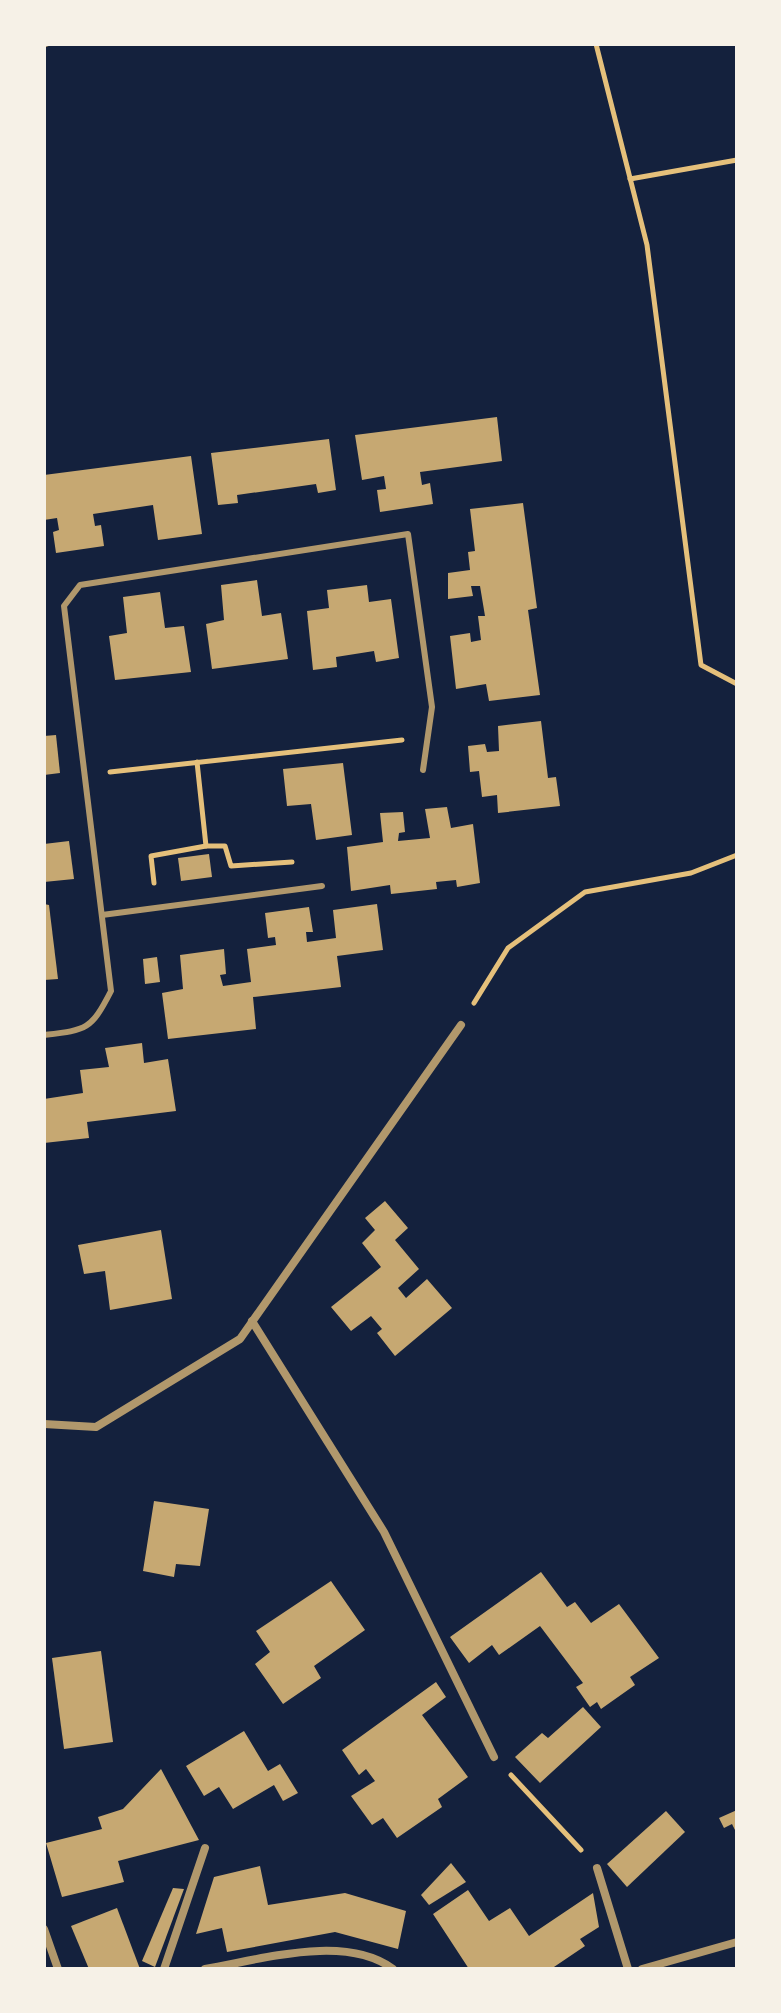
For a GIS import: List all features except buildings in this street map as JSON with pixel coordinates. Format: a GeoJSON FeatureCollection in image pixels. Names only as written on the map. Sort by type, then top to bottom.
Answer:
{"type":"FeatureCollection","features":[{"type":"Feature","properties":{"kind":"street"},"geometry":{"type":"LineString","coordinates":[[44,1424],[96,1427],[240,1339],[461,1025]]}},
{"type":"Feature","properties":{"kind":"street"},"geometry":{"type":"LineString","coordinates":[[252,1321],[384,1532],[494,1757]]}},
{"type":"Feature","properties":{"kind":"street"},"geometry":{"type":"LineString","coordinates":[[164,1969],[205,1848]]}},
{"type":"Feature","properties":{"kind":"street"},"geometry":{"type":"LineString","coordinates":[[597,1868],[628,1969]]}},
{"type":"Feature","properties":{"kind":"street"},"geometry":{"type":"LineString","coordinates":[[44,1929],[58,1969]]}},
{"type":"Feature","properties":{"kind":"street"},"geometry":{"type":"LineString","coordinates":[[642,1969],[737,1942]]}},
{"type":"Feature","properties":{"kind":"street"},"geometry":{"type":"LineString","coordinates":[[205,1969],[330,1949],[385,1963],[393,1969]]}},
{"type":"Feature","properties":{"kind":"lane"},"geometry":{"type":"LineString","coordinates":[[44,1035],[75,1032],[95,1022],[111,991],[64,606],[80,585],[408,534],[432,707],[423,770]]}},
{"type":"Feature","properties":{"kind":"lane"},"geometry":{"type":"LineString","coordinates":[[102,915],[322,886]]}},
{"type":"Feature","properties":{"kind":"path"},"geometry":{"type":"LineString","coordinates":[[596,44],[647,245],[701,665],[737,684]]}},
{"type":"Feature","properties":{"kind":"path"},"geometry":{"type":"LineString","coordinates":[[630,179],[737,160]]}},
{"type":"Feature","properties":{"kind":"path"},"geometry":{"type":"LineString","coordinates":[[85,775],[428,737]]}},
{"type":"Feature","properties":{"kind":"path"},"geometry":{"type":"LineString","coordinates":[[197,762],[206,846]]}},
{"type":"Feature","properties":{"kind":"path"},"geometry":{"type":"LineString","coordinates":[[157,907],[151,856],[206,846],[225,846],[231,866],[291,861],[322,886]]}},
{"type":"Feature","properties":{"kind":"path"},"geometry":{"type":"LineString","coordinates":[[461,1025],[508,948],[585,892],[691,873],[737,855]]}},
{"type":"Feature","properties":{"kind":"path"},"geometry":{"type":"LineString","coordinates":[[494,1757],[597,1868]]}}]}
